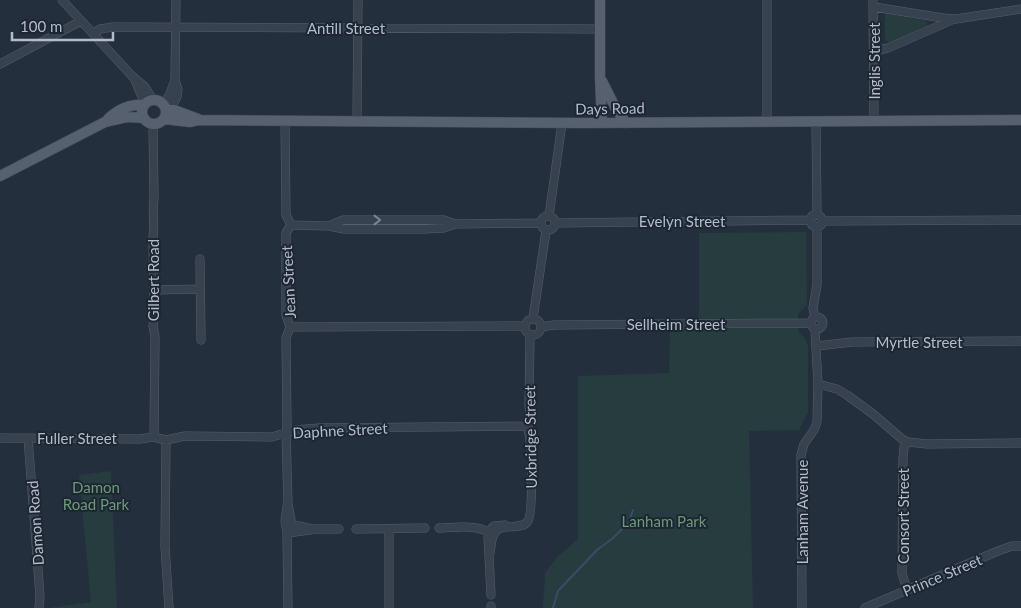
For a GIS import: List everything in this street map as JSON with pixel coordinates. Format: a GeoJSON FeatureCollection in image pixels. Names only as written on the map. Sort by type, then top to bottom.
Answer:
{"type":"FeatureCollection","features":[{"type":"Feature","properties":{"kind":"main road"},"geometry":{"type":"LineString","coordinates":[[600,0],[602,123]]}},
{"type":"Feature","properties":{"kind":"main road"},"geometry":{"type":"LineString","coordinates":[[600,78],[613,104],[626,123]]}},
{"type":"Feature","properties":{"kind":"main road"},"geometry":{"type":"LineString","coordinates":[[0,176],[105,122],[127,117],[159,123],[165,110],[157,100],[130,106],[112,115],[105,122]]}},
{"type":"Feature","properties":{"kind":"main road"},"geometry":{"type":"LineString","coordinates":[[147,103],[142,112],[148,121]]}},
{"type":"Feature","properties":{"kind":"main road","name":"Days Road"},"geometry":{"type":"LineString","coordinates":[[165,110],[174,110],[199,120],[626,123],[1021,120]]}},
{"type":"Feature","properties":{"kind":"street"},"geometry":{"type":"LineString","coordinates":[[62,0],[132,76],[147,103]]}},
{"type":"Feature","properties":{"kind":"street"},"geometry":{"type":"LineString","coordinates":[[165,110],[175,80],[176,0]]}},
{"type":"Feature","properties":{"kind":"street"},"geometry":{"type":"LineString","coordinates":[[358,0],[358,120]]}},
{"type":"Feature","properties":{"kind":"street"},"geometry":{"type":"LineString","coordinates":[[767,0],[768,122]]}},
{"type":"Feature","properties":{"kind":"street"},"geometry":{"type":"LineString","coordinates":[[874,3],[930,17],[956,19],[1021,9]]}},
{"type":"Feature","properties":{"kind":"street","name":"Inglis Street"},"geometry":{"type":"LineString","coordinates":[[874,3],[874,121]]}},
{"type":"Feature","properties":{"kind":"street"},"geometry":{"type":"LineString","coordinates":[[930,17],[931,30]]}},
{"type":"Feature","properties":{"kind":"street"},"geometry":{"type":"LineString","coordinates":[[875,51],[888,48],[956,19]]}},
{"type":"Feature","properties":{"kind":"street"},"geometry":{"type":"LineString","coordinates":[[0,64],[82,21]]}},
{"type":"Feature","properties":{"kind":"street","name":"Antill Street"},"geometry":{"type":"LineString","coordinates":[[93,34],[100,29],[108,27],[600,29]]}},
{"type":"Feature","properties":{"kind":"street","name":"Gilbert Road"},"geometry":{"type":"LineString","coordinates":[[148,121],[154,199],[152,211],[154,228],[153,326],[156,337],[154,437]]}},
{"type":"Feature","properties":{"kind":"street","name":"Jean Street"},"geometry":{"type":"LineString","coordinates":[[285,121],[286,215],[291,225],[286,233],[286,315],[290,327],[286,338],[286,433],[288,504],[291,514],[288,528],[288,608]]}},
{"type":"Feature","properties":{"kind":"street"},"geometry":{"type":"LineString","coordinates":[[816,122],[820,218],[821,225],[817,227],[812,226],[810,220],[812,216],[820,218],[1021,220]]}},
{"type":"Feature","properties":{"kind":"street"},"geometry":{"type":"LineString","coordinates":[[549,216],[562,123]]}},
{"type":"Feature","properties":{"kind":"street"},"geometry":{"type":"LineString","coordinates":[[546,231],[552,229],[555,223],[549,216]]}},
{"type":"Feature","properties":{"kind":"street"},"geometry":{"type":"LineString","coordinates":[[540,223],[543,218],[549,216]]}},
{"type":"Feature","properties":{"kind":"street"},"geometry":{"type":"LineString","coordinates":[[291,225],[329,226],[343,220],[444,220],[455,224],[540,223]]}},
{"type":"Feature","properties":{"kind":"street","name":"Evelyn Street"},"geometry":{"type":"LineString","coordinates":[[555,223],[810,220]]}},
{"type":"Feature","properties":{"kind":"street"},"geometry":{"type":"LineString","coordinates":[[540,223],[546,231]]}},
{"type":"Feature","properties":{"kind":"street","name":"Lanham Avenue"},"geometry":{"type":"LineString","coordinates":[[802,608],[801,455],[804,444],[817,422],[817,346],[813,323],[817,227]]}},
{"type":"Feature","properties":{"kind":"street"},"geometry":{"type":"LineString","coordinates":[[533,318],[546,231]]}},
{"type":"Feature","properties":{"kind":"street"},"geometry":{"type":"LineString","coordinates":[[200,259],[201,340]]}},
{"type":"Feature","properties":{"kind":"street"},"geometry":{"type":"LineString","coordinates":[[154,290],[199,289]]}},
{"type":"Feature","properties":{"kind":"street"},"geometry":{"type":"LineString","coordinates":[[533,318],[539,321],[541,327],[538,334],[530,335],[524,326],[527,320],[533,318]]}},
{"type":"Feature","properties":{"kind":"street","name":"Sellheim Street"},"geometry":{"type":"LineString","coordinates":[[541,327],[573,324],[813,323]]}},
{"type":"Feature","properties":{"kind":"street"},"geometry":{"type":"LineString","coordinates":[[290,327],[524,326]]}},
{"type":"Feature","properties":{"kind":"street","name":"Uxbridge Street"},"geometry":{"type":"LineString","coordinates":[[439,528],[478,528],[491,533],[494,526],[500,524],[512,526],[524,524],[530,516],[532,482],[528,426],[531,414],[529,406],[530,335]]}},
{"type":"Feature","properties":{"kind":"street","name":"Myrtle Street"},"geometry":{"type":"LineString","coordinates":[[817,346],[852,342],[1021,341]]}},
{"type":"Feature","properties":{"kind":"street"},"geometry":{"type":"LineString","coordinates":[[818,384],[837,389],[847,395],[908,442],[928,444],[1021,443]]}},
{"type":"Feature","properties":{"kind":"street","name":"Daphne Street"},"geometry":{"type":"LineString","coordinates":[[154,437],[166,440],[185,436],[272,437],[298,429],[319,428],[528,426]]}},
{"type":"Feature","properties":{"kind":"street","name":"Fuller Street"},"geometry":{"type":"LineString","coordinates":[[0,438],[134,439],[154,437]]}},
{"type":"Feature","properties":{"kind":"street","name":"Damon Road"},"geometry":{"type":"LineString","coordinates":[[28,438],[40,596],[39,608]]}},
{"type":"Feature","properties":{"kind":"street"},"geometry":{"type":"LineString","coordinates":[[166,440],[165,546],[169,608]]}},
{"type":"Feature","properties":{"kind":"street","name":"Consort Street"},"geometry":{"type":"LineString","coordinates":[[907,590],[902,573],[904,447],[908,442]]}},
{"type":"Feature","properties":{"kind":"street"},"geometry":{"type":"LineString","coordinates":[[288,528],[339,529]]}},
{"type":"Feature","properties":{"kind":"street"},"geometry":{"type":"LineString","coordinates":[[356,529],[425,528]]}},
{"type":"Feature","properties":{"kind":"street"},"geometry":{"type":"LineString","coordinates":[[389,529],[390,608]]}},
{"type":"Feature","properties":{"kind":"street"},"geometry":{"type":"LineString","coordinates":[[491,533],[488,545],[490,553],[491,594]]}},
{"type":"Feature","properties":{"kind":"street","name":"Prince Street"},"geometry":{"type":"LineString","coordinates":[[865,608],[1002,549],[1021,546]]}},
{"type":"Feature","properties":{"kind":"green space"},"geometry":{"type":"Polygon","coordinates":[[[885,13],[926,21],[928,25],[890,44],[885,39],[885,13]]]}},
{"type":"Feature","properties":{"kind":"green space","name":"Lanham Park"},"geometry":{"type":"Polygon","coordinates":[[[806,232],[807,305],[798,314],[799,333],[804,337],[808,346],[808,412],[799,430],[749,431],[753,608],[543,608],[545,573],[557,557],[578,539],[578,376],[669,373],[670,325],[699,326],[699,233],[806,232]]]}},
{"type":"Feature","properties":{"kind":"green space","name":"Damon Road Park"},"geometry":{"type":"Polygon","coordinates":[[[111,471],[117,608],[49,608],[91,602],[79,475],[111,471]]]}},
{"type":"Feature","properties":{"kind":"waterway"},"geometry":{"type":"LineString","coordinates":[[553,608],[558,591],[597,550],[613,538],[629,522],[633,510]]}}]}
